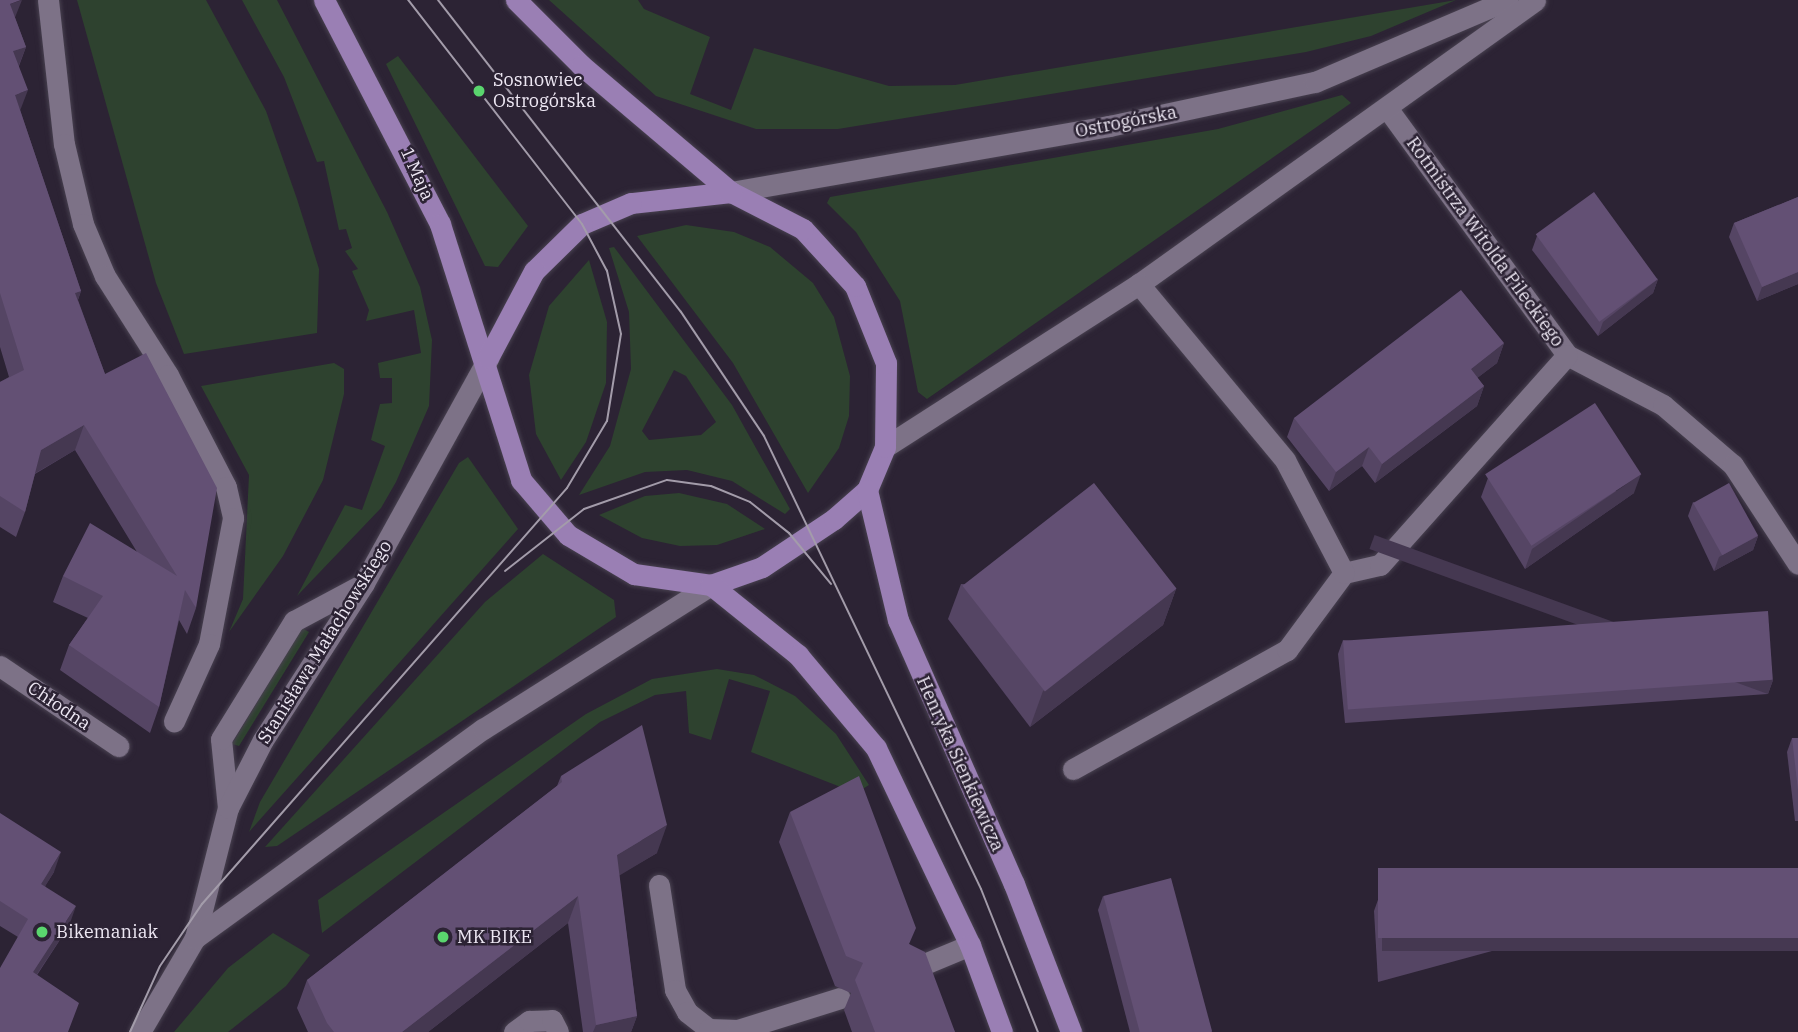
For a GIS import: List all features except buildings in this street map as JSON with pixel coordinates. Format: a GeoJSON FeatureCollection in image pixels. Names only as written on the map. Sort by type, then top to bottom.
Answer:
{"type":"FeatureCollection","features":[{"type":"Feature","properties":{"kind":"main road","name":"1 Maja"},"geometry":{"type":"LineString","coordinates":[[324,0],[405,146],[488,358],[521,480],[568,535],[634,575],[711,585]]}},
{"type":"Feature","properties":{"kind":"main road"},"geometry":{"type":"LineString","coordinates":[[516,0],[580,65],[731,192],[803,229],[855,286],[886,363],[885,447],[867,490],[782,556],[711,585],[798,655],[847,708],[891,777],[970,945],[1002,1032]]}},
{"type":"Feature","properties":{"kind":"main road"},"geometry":{"type":"LineString","coordinates":[[488,358],[534,271],[582,224],[631,203],[731,192]]}},
{"type":"Feature","properties":{"kind":"main road","name":"Henryka Sienkiewicza"},"geometry":{"type":"LineString","coordinates":[[867,490],[907,645],[1014,884],[1071,1032]]}},
{"type":"Feature","properties":{"kind":"street"},"geometry":{"type":"LineString","coordinates":[[48,0],[64,144],[82,224],[105,276],[168,375],[226,487],[233,518],[209,644],[174,721]]}},
{"type":"Feature","properties":{"kind":"street","name":"Ostrogórska"},"geometry":{"type":"LineString","coordinates":[[731,192],[1109,126],[1315,82],[1507,0]]}},
{"type":"Feature","properties":{"kind":"street"},"geometry":{"type":"LineString","coordinates":[[885,447],[1139,284],[1535,0]]}},
{"type":"Feature","properties":{"kind":"street","name":"Rotmistrza Witolda Pileckiego"},"geometry":{"type":"LineString","coordinates":[[1387,108],[1567,355],[1663,405],[1732,465],[1798,564]]}},
{"type":"Feature","properties":{"kind":"street"},"geometry":{"type":"LineString","coordinates":[[1139,284],[1285,460],[1344,573]]}},
{"type":"Feature","properties":{"kind":"street"},"geometry":{"type":"LineString","coordinates":[[1073,769],[1287,650],[1344,573],[1380,565],[1567,355]]}},
{"type":"Feature","properties":{"kind":"street","name":"Stanisława Małachowskiego"},"geometry":{"type":"LineString","coordinates":[[140,1032],[195,938],[228,808],[263,740],[364,583],[488,358]]}},
{"type":"Feature","properties":{"kind":"street"},"geometry":{"type":"LineString","coordinates":[[228,808],[221,739],[294,621],[364,583]]}},
{"type":"Feature","properties":{"kind":"street","name":"Stanisława Małachowskiego"},"geometry":{"type":"LineString","coordinates":[[195,938],[472,737],[711,585]]}},
{"type":"Feature","properties":{"kind":"street","name":"Chłodna"},"geometry":{"type":"LineString","coordinates":[[0,666],[118,746]]}},
{"type":"Feature","properties":{"kind":"street"},"geometry":{"type":"LineString","coordinates":[[659,885],[675,990],[687,1012],[709,1029],[726,1031],[840,998]]}},
{"type":"Feature","properties":{"kind":"street"},"geometry":{"type":"LineString","coordinates":[[910,970],[970,945]]}},
{"type":"Feature","properties":{"kind":"street"},"geometry":{"type":"LineString","coordinates":[[514,1032],[529,1021],[552,1020],[558,1032]]}},
{"type":"Feature","properties":{"kind":"green space"},"geometry":{"type":"Polygon","coordinates":[[[77,0],[206,0],[266,111],[297,199],[319,269],[317,333],[184,354],[156,283],[77,0]]]}},
{"type":"Feature","properties":{"kind":"green space"},"geometry":{"type":"Polygon","coordinates":[[[242,0],[277,0],[387,212],[420,287],[432,340],[429,406],[396,482],[381,508],[297,596],[345,505],[362,510],[385,446],[371,440],[380,404],[392,403],[392,378],[380,378],[378,363],[421,353],[414,310],[366,321],[369,310],[352,271],[358,269],[345,251],[352,248],[346,229],[339,230],[324,161],[317,162],[284,77],[242,0]]]}},
{"type":"Feature","properties":{"kind":"green space"},"geometry":{"type":"Polygon","coordinates":[[[549,0],[638,0],[644,9],[710,37],[690,94],[731,110],[754,48],[889,86],[955,85],[1456,0],[1371,36],[1306,52],[838,129],[756,129],[656,96],[549,0]]]}},
{"type":"Feature","properties":{"kind":"green space"},"geometry":{"type":"Polygon","coordinates":[[[398,56],[528,226],[498,267],[485,266],[386,64],[398,56]]]}},
{"type":"Feature","properties":{"kind":"green space"},"geometry":{"type":"Polygon","coordinates":[[[1342,95],[1351,103],[927,399],[918,392],[900,301],[856,232],[827,203],[830,197],[1218,129],[1342,95]]]}},
{"type":"Feature","properties":{"kind":"green space"},"geometry":{"type":"Polygon","coordinates":[[[686,225],[734,232],[770,247],[813,283],[834,317],[850,376],[849,416],[839,448],[808,493],[733,363],[637,236],[686,225]]]}},
{"type":"Feature","properties":{"kind":"green space"},"geometry":{"type":"Polygon","coordinates":[[[614,247],[732,405],[790,509],[785,514],[732,481],[687,470],[645,472],[579,495],[610,446],[631,369],[629,312],[609,248],[614,247]],[[674,370],[642,431],[649,440],[701,435],[716,422],[686,376],[674,370]]]}},
{"type":"Feature","properties":{"kind":"green space"},"geometry":{"type":"Polygon","coordinates":[[[589,260],[607,322],[606,383],[586,442],[561,480],[536,434],[529,375],[549,306],[589,260]]]}},
{"type":"Feature","properties":{"kind":"green space"},"geometry":{"type":"Polygon","coordinates":[[[334,363],[344,369],[344,394],[323,480],[283,556],[229,632],[243,599],[249,475],[201,386],[334,363]]]}},
{"type":"Feature","properties":{"kind":"green space"},"geometry":{"type":"Polygon","coordinates":[[[468,457],[518,529],[249,832],[260,802],[459,463],[468,457]]]}},
{"type":"Feature","properties":{"kind":"green space"},"geometry":{"type":"Polygon","coordinates":[[[679,493],[727,504],[765,529],[717,545],[680,546],[642,538],[599,515],[645,496],[679,493]]]}},
{"type":"Feature","properties":{"kind":"green space"},"geometry":{"type":"Polygon","coordinates":[[[543,554],[614,600],[616,617],[277,846],[265,847],[485,602],[543,554]]]}},
{"type":"Feature","properties":{"kind":"green space"},"geometry":{"type":"Polygon","coordinates":[[[302,628],[309,632],[239,746],[232,744],[302,628]]]}},
{"type":"Feature","properties":{"kind":"green space"},"geometry":{"type":"Polygon","coordinates":[[[717,669],[754,675],[795,696],[836,734],[869,785],[856,793],[751,752],[770,691],[729,679],[711,740],[689,733],[686,691],[655,695],[600,722],[322,933],[318,900],[586,714],[652,679],[717,669]]]}},
{"type":"Feature","properties":{"kind":"green space"},"geometry":{"type":"Polygon","coordinates":[[[273,933],[310,955],[286,986],[228,1032],[174,1032],[228,968],[273,933]]]}},
{"type":"Feature","properties":{"kind":"tram line"},"geometry":{"type":"LineString","coordinates":[[130,1032],[160,966],[202,904],[567,488],[607,421],[621,334],[607,271],[582,224],[408,0]]}},
{"type":"Feature","properties":{"kind":"tram line"},"geometry":{"type":"LineString","coordinates":[[438,0],[681,312],[764,436],[981,889],[1038,1032]]}},
{"type":"Feature","properties":{"kind":"tram line"},"geometry":{"type":"LineString","coordinates":[[505,571],[584,509],[667,480],[711,486],[750,502],[789,533],[831,584]]}},
{"type":"Feature","properties":{"kind":"place","name":"Sosnowiec Ostrogórska"},"geometry":{"type":"Point","coordinates":[479,91]}},
{"type":"Feature","properties":{"kind":"place","name":"Bikemaniak"},"geometry":{"type":"Point","coordinates":[42,932]}},
{"type":"Feature","properties":{"kind":"place","name":"MK BIKE"},"geometry":{"type":"Point","coordinates":[443,937]}}]}
